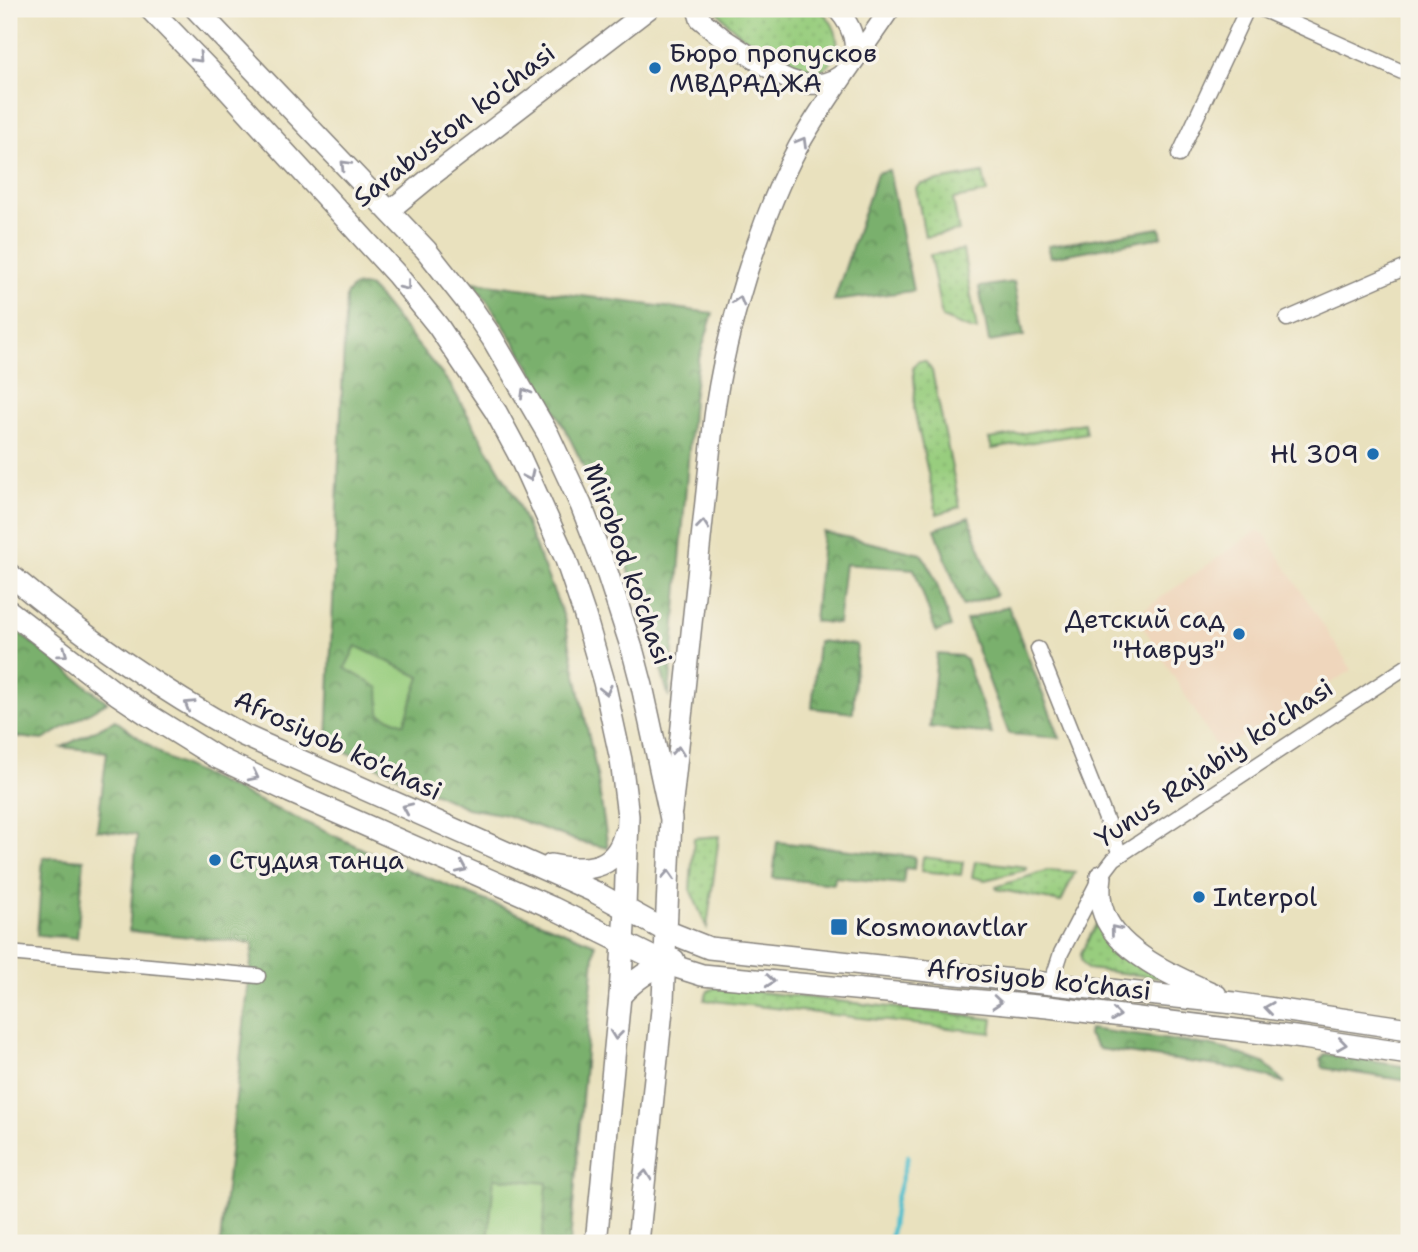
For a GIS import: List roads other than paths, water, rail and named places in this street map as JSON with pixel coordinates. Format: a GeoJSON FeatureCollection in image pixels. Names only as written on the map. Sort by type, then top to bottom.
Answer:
{"type":"FeatureCollection","features":[{"type":"Feature","properties":{"kind":"main road"},"geometry":{"type":"LineString","coordinates":[[150,9],[218,79],[397,275],[455,350],[496,412],[518,453],[565,557],[599,662],[625,781],[628,816],[620,996],[596,1243]]}},
{"type":"Feature","properties":{"kind":"main road","name":"Mirobod ko'chasi"},"geometry":{"type":"LineString","coordinates":[[196,9],[439,264],[471,307],[527,397],[564,467],[599,549],[633,652],[671,819],[663,1000],[638,1243]]}},
{"type":"Feature","properties":{"kind":"main road","name":"Sarabuston ko'chasi"},"geometry":{"type":"LineString","coordinates":[[360,235],[439,170],[649,9]]}},
{"type":"Feature","properties":{"kind":"main road"},"geometry":{"type":"LineString","coordinates":[[694,12],[724,38],[772,71],[790,81],[806,85],[833,79],[850,68],[855,52],[854,40],[848,23],[836,9]]}},
{"type":"Feature","properties":{"kind":"main road"},"geometry":{"type":"LineString","coordinates":[[671,819],[714,417],[724,355],[771,203],[798,149],[890,9]]}},
{"type":"Feature","properties":{"kind":"main road","name":"Afrosiyob ko'chasi"},"geometry":{"type":"LineString","coordinates":[[9,574],[60,616],[128,664],[219,722],[270,748],[596,892],[666,931],[709,948],[1234,1003],[1409,1029]]}},
{"type":"Feature","properties":{"kind":"main road","name":"Afrosiyob ko'chasi"},"geometry":{"type":"LineString","coordinates":[[9,611],[117,694],[216,757],[302,798],[553,908],[664,964],[702,975],[1048,1007],[1252,1031],[1409,1054]]}},
{"type":"Feature","properties":{"kind":"main road"},"geometry":{"type":"LineString","coordinates":[[520,858],[573,869],[598,866],[610,859],[620,847],[628,816]]}},
{"type":"Feature","properties":{"kind":"main road"},"geometry":{"type":"LineString","coordinates":[[1101,876],[1103,913],[1124,942],[1165,970],[1234,1003]]}},
{"type":"Feature","properties":{"kind":"main road"},"geometry":{"type":"LineString","coordinates":[[623,942],[666,931]]}},
{"type":"Feature","properties":{"kind":"main road","name":"Afrosiyob ko'chasi"},"geometry":{"type":"LineString","coordinates":[[620,996],[629,986],[664,964],[709,948]]}},
{"type":"Feature","properties":{"kind":"main road"},"geometry":{"type":"LineString","coordinates":[[663,1000],[679,983],[702,975]]}},
{"type":"Feature","properties":{"kind":"main road","name":"Yunus Rajabiy ko'chasi"},"geometry":{"type":"LineString","coordinates":[[1048,1007],[1051,984]]}},
{"type":"Feature","properties":{"kind":"street"},"geometry":{"type":"LineString","coordinates":[[1179,155],[1247,9]]}},
{"type":"Feature","properties":{"kind":"street"},"geometry":{"type":"LineString","coordinates":[[1261,9],[1409,75]]}},
{"type":"Feature","properties":{"kind":"street"},"geometry":{"type":"LineString","coordinates":[[1287,319],[1409,266]]}},
{"type":"Feature","properties":{"kind":"street"},"geometry":{"type":"LineString","coordinates":[[1038,649],[1120,854]]}},
{"type":"Feature","properties":{"kind":"street","name":"Yunus Rajabiy ko'chasi"},"geometry":{"type":"LineString","coordinates":[[1051,984],[1060,953],[1101,876],[1120,854],[1409,665]]}},
{"type":"Feature","properties":{"kind":"street"},"geometry":{"type":"LineString","coordinates":[[9,953],[258,976]]}},
{"type":"Feature","properties":{"kind":"waterway"},"geometry":{"type":"LineString","coordinates":[[890,1243],[895,1202],[908,1156]]}},
{"type":"Feature","properties":{"kind":"place","name":"Бюро пропусков МВДРАДЖА"},"geometry":{"type":"Point","coordinates":[655,68]}},
{"type":"Feature","properties":{"kind":"place","name":"Hl 309"},"geometry":{"type":"Point","coordinates":[1373,454]}},
{"type":"Feature","properties":{"kind":"place","name":"Детский сад \"Навруз\""},"geometry":{"type":"Point","coordinates":[1239,634]}},
{"type":"Feature","properties":{"kind":"place","name":"Студия танца"},"geometry":{"type":"Point","coordinates":[215,860]}},
{"type":"Feature","properties":{"kind":"place","name":"Interpol"},"geometry":{"type":"Point","coordinates":[1199,897]}},
{"type":"Feature","properties":{"kind":"place","name":"Kosmonavtlar"},"geometry":{"type":"Point","coordinates":[839,927]}}]}
